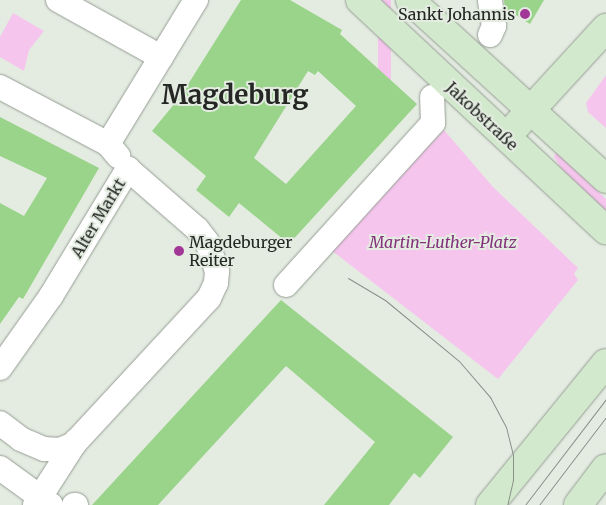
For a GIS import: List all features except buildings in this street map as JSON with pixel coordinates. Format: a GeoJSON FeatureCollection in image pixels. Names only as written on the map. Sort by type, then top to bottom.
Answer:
{"type":"FeatureCollection","features":[{"type":"Feature","properties":{"kind":"main road","name":"Jakobstraße"},"geometry":{"type":"LineString","coordinates":[[360,0],[606,230]]}},
{"type":"Feature","properties":{"kind":"main road"},"geometry":{"type":"LineString","coordinates":[[410,0],[606,179]]}},
{"type":"Feature","properties":{"kind":"main road"},"geometry":{"type":"LineString","coordinates":[[506,137],[606,28]]}},
{"type":"Feature","properties":{"kind":"main road"},"geometry":{"type":"LineString","coordinates":[[490,505],[606,364]]}},
{"type":"Feature","properties":{"kind":"main road"},"geometry":{"type":"LineString","coordinates":[[578,505],[606,468]]}},
{"type":"Feature","properties":{"kind":"street"},"geometry":{"type":"LineString","coordinates":[[58,0],[161,57]]}},
{"type":"Feature","properties":{"kind":"street"},"geometry":{"type":"LineString","coordinates":[[108,144],[196,0]]}},
{"type":"Feature","properties":{"kind":"street"},"geometry":{"type":"LineString","coordinates":[[490,0],[494,26],[490,35]]}},
{"type":"Feature","properties":{"kind":"street"},"geometry":{"type":"LineString","coordinates":[[0,87],[108,144],[128,169]]}},
{"type":"Feature","properties":{"kind":"street"},"geometry":{"type":"LineString","coordinates":[[286,285],[433,123],[432,97]]}},
{"type":"Feature","properties":{"kind":"street","name":"Alter Markt"},"geometry":{"type":"LineString","coordinates":[[0,368],[51,296],[128,169],[202,234],[215,259],[216,284],[205,303],[76,441],[42,502],[0,468]]}},
{"type":"Feature","properties":{"kind":"street","name":"Alter Markt"},"geometry":{"type":"LineString","coordinates":[[0,424],[20,438],[44,449],[63,449],[76,441]]}},
{"type":"Feature","properties":{"kind":"green space"},"geometry":{"type":"Polygon","coordinates":[[[378,0],[391,0],[391,93],[378,93],[378,0]]]}},
{"type":"Feature","properties":{"kind":"green space"},"geometry":{"type":"Polygon","coordinates":[[[13,13],[44,31],[29,50],[24,71],[0,57],[0,37],[13,13]]]}},
{"type":"Feature","properties":{"kind":"green space"},"geometry":{"type":"Polygon","coordinates":[[[606,75],[606,128],[588,112],[586,103],[606,75]]]}},
{"type":"Feature","properties":{"kind":"green space","name":"Martin-Luther-Platz"},"geometry":{"type":"Polygon","coordinates":[[[444,130],[493,187],[578,268],[574,274],[578,280],[498,379],[331,250],[444,130]]]}},
{"type":"Feature","properties":{"kind":"green space"},"geometry":{"type":"Polygon","coordinates":[[[556,152],[606,199],[606,212],[565,174],[554,157],[556,152]]]}},
{"type":"Feature","properties":{"kind":"tram line"},"geometry":{"type":"LineString","coordinates":[[348,278],[385,300],[459,361],[490,397],[506,427],[513,455],[513,480],[507,505]]}},
{"type":"Feature","properties":{"kind":"tram line"},"geometry":{"type":"LineString","coordinates":[[525,505],[606,399]]}},
{"type":"Feature","properties":{"kind":"tram line"},"geometry":{"type":"LineString","coordinates":[[539,505],[606,417]]}},
{"type":"Feature","properties":{"kind":"place","name":"Sankt Johannis"},"geometry":{"type":"Point","coordinates":[525,14]}},
{"type":"Feature","properties":{"kind":"place","name":"Magdeburger Reiter"},"geometry":{"type":"Point","coordinates":[179,251]}},
{"type":"Feature","properties":{"kind":"district","name":"Magdeburg"},"geometry":{"type":"Point","coordinates":[235,95]}}]}
